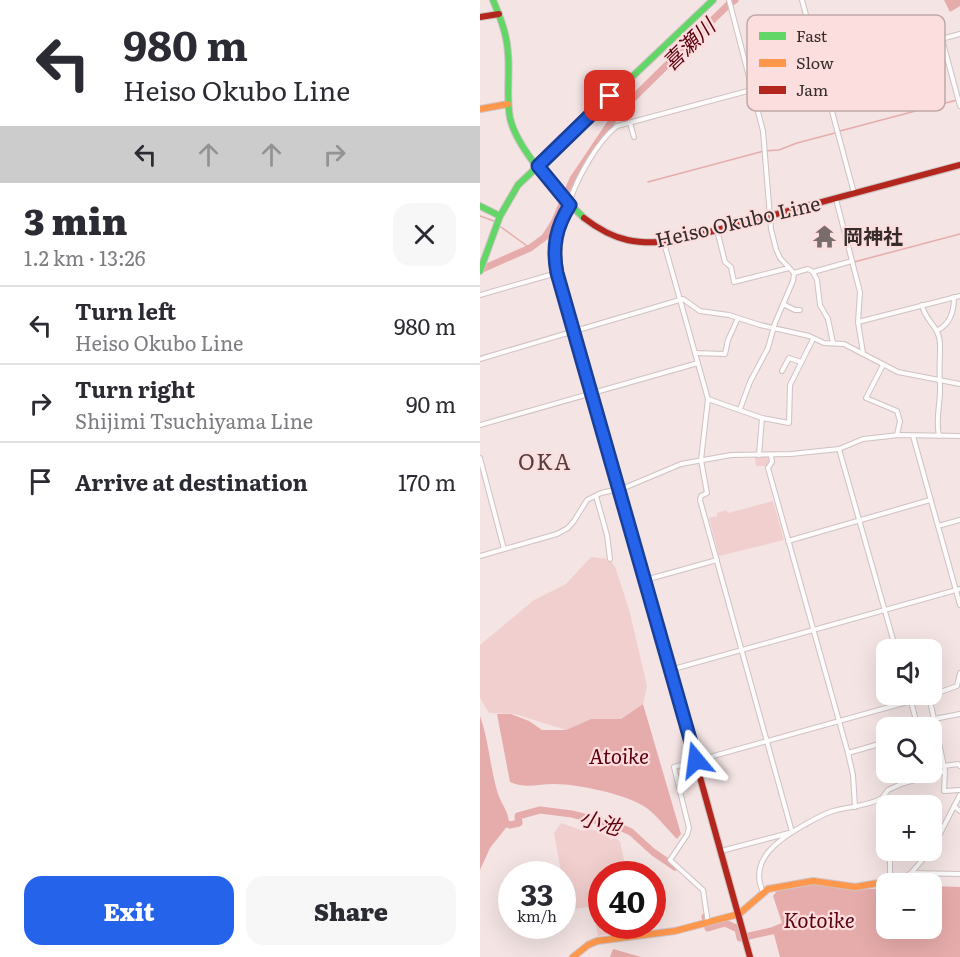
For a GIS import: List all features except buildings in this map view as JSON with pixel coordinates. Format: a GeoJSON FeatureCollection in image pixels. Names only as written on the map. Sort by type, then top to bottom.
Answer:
{"type":"FeatureCollection","features":[{"type":"Feature","properties":{"kind":"street","name":"Heiso Okubo Line"},"geometry":{"type":"LineString","coordinates":[[493,0],[507,44],[508,104],[513,129],[518,140],[569,204],[586,220],[606,233],[623,240],[641,244],[664,243],[960,165]]}},
{"type":"Feature","properties":{"kind":"street"},"geometry":{"type":"LineString","coordinates":[[481,268],[500,216],[519,185],[713,0]]}},
{"type":"Feature","properties":{"kind":"street"},"geometry":{"type":"LineString","coordinates":[[729,0],[747,67]]}},
{"type":"Feature","properties":{"kind":"street"},"geometry":{"type":"LineString","coordinates":[[802,0],[806,15]]}},
{"type":"Feature","properties":{"kind":"street"},"geometry":{"type":"LineString","coordinates":[[480,17],[499,14]]}},
{"type":"Feature","properties":{"kind":"street"},"geometry":{"type":"LineString","coordinates":[[945,38],[960,34]]}},
{"type":"Feature","properties":{"kind":"street"},"geometry":{"type":"LineString","coordinates":[[945,50],[960,106]]}},
{"type":"Feature","properties":{"kind":"street"},"geometry":{"type":"LineString","coordinates":[[747,92],[615,128],[597,150],[575,186],[556,234],[554,252],[557,273],[620,489],[750,957]]}},
{"type":"Feature","properties":{"kind":"street"},"geometry":{"type":"LineString","coordinates":[[480,109],[508,104]]}},
{"type":"Feature","properties":{"kind":"street"},"geometry":{"type":"LineString","coordinates":[[758,111],[763,131],[771,230],[776,249],[794,273]]}},
{"type":"Feature","properties":{"kind":"street"},"geometry":{"type":"LineString","coordinates":[[831,111],[854,194]]}},
{"type":"Feature","properties":{"kind":"street"},"geometry":{"type":"LineString","coordinates":[[630,123],[634,137]]}},
{"type":"Feature","properties":{"kind":"street"},"geometry":{"type":"LineString","coordinates":[[836,199],[860,292],[858,322],[863,354]]}},
{"type":"Feature","properties":{"kind":"street"},"geometry":{"type":"LineString","coordinates":[[480,206],[500,216]]}},
{"type":"Feature","properties":{"kind":"street"},"geometry":{"type":"LineString","coordinates":[[717,230],[725,262],[730,267],[734,282],[789,268]]}},
{"type":"Feature","properties":{"kind":"street"},"geometry":{"type":"LineString","coordinates":[[664,243],[708,399],[701,460],[707,492],[701,496],[700,500],[792,832]]}},
{"type":"Feature","properties":{"kind":"street"},"geometry":{"type":"LineString","coordinates":[[813,272],[852,261]]}},
{"type":"Feature","properties":{"kind":"street"},"geometry":{"type":"LineString","coordinates":[[794,273],[808,269],[813,272],[817,280],[820,305],[830,325],[833,343]]}},
{"type":"Feature","properties":{"kind":"street"},"geometry":{"type":"LineString","coordinates":[[480,295],[557,273]]}},
{"type":"Feature","properties":{"kind":"street"},"geometry":{"type":"LineString","coordinates":[[740,409],[750,382],[768,348],[794,273]]}},
{"type":"Feature","properties":{"kind":"street"},"geometry":{"type":"LineString","coordinates":[[938,330],[948,323],[953,311],[954,297]]}},
{"type":"Feature","properties":{"kind":"street"},"geometry":{"type":"LineString","coordinates":[[858,322],[960,297]]}},
{"type":"Feature","properties":{"kind":"street"},"geometry":{"type":"LineString","coordinates":[[480,359],[683,299],[700,311],[774,327],[824,343],[844,344],[898,372],[960,384]]}},
{"type":"Feature","properties":{"kind":"street"},"geometry":{"type":"LineString","coordinates":[[783,304],[800,310]]}},
{"type":"Feature","properties":{"kind":"street"},"geometry":{"type":"LineString","coordinates":[[922,305],[923,311],[938,330],[940,347],[936,423],[939,436]]}},
{"type":"Feature","properties":{"kind":"street"},"geometry":{"type":"LineString","coordinates":[[695,353],[725,354],[728,340],[738,318]]}},
{"type":"Feature","properties":{"kind":"street"},"geometry":{"type":"LineString","coordinates":[[708,399],[762,418],[789,423],[789,390],[813,339]]}},
{"type":"Feature","properties":{"kind":"street"},"geometry":{"type":"LineString","coordinates":[[782,371],[789,358],[801,362]]}},
{"type":"Feature","properties":{"kind":"street"},"geometry":{"type":"LineString","coordinates":[[480,425],[698,363]]}},
{"type":"Feature","properties":{"kind":"street"},"geometry":{"type":"LineString","coordinates":[[883,365],[866,398],[897,411],[900,422],[897,435]]}},
{"type":"Feature","properties":{"kind":"street"},"geometry":{"type":"LineString","coordinates":[[759,455],[762,418]]}},
{"type":"Feature","properties":{"kind":"street"},"geometry":{"type":"LineString","coordinates":[[480,556],[557,534],[568,528],[587,500],[681,464],[731,455],[771,455],[839,449],[863,439],[897,435],[960,436]]}},
{"type":"Feature","properties":{"kind":"street"},"geometry":{"type":"LineString","coordinates":[[913,436],[958,590],[960,605]]}},
{"type":"Feature","properties":{"kind":"street"},"geometry":{"type":"LineString","coordinates":[[839,449],[893,639]]}},
{"type":"Feature","properties":{"kind":"street"},"geometry":{"type":"LineString","coordinates":[[771,455],[772,462],[768,468],[848,753],[853,775],[855,807]]}},
{"type":"Feature","properties":{"kind":"street"},"geometry":{"type":"LineString","coordinates":[[480,458],[504,549]]}},
{"type":"Feature","properties":{"kind":"street"},"geometry":{"type":"LineString","coordinates":[[596,496],[607,535],[610,559]]}},
{"type":"Feature","properties":{"kind":"street"},"geometry":{"type":"LineString","coordinates":[[788,541],[930,500]]}},
{"type":"Feature","properties":{"kind":"street"},"geometry":{"type":"LineString","coordinates":[[938,526],[960,520]]}},
{"type":"Feature","properties":{"kind":"street"},"geometry":{"type":"LineString","coordinates":[[645,580],[717,560]]}},
{"type":"Feature","properties":{"kind":"street"},"geometry":{"type":"LineString","coordinates":[[670,670],[958,590]]}},
{"type":"Feature","properties":{"kind":"street"},"geometry":{"type":"LineString","coordinates":[[942,692],[959,687],[960,674]]}},
{"type":"Feature","properties":{"kind":"street"},"geometry":{"type":"LineString","coordinates":[[708,923],[703,890],[670,860],[687,835],[689,828],[674,767],[892,705]]}},
{"type":"Feature","properties":{"kind":"street"},"geometry":{"type":"LineString","coordinates":[[942,717],[960,714]]}},
{"type":"Feature","properties":{"kind":"street"},"geometry":{"type":"LineString","coordinates":[[848,753],[876,745]]}},
{"type":"Feature","properties":{"kind":"street"},"geometry":{"type":"LineString","coordinates":[[942,759],[944,791],[960,790]]}},
{"type":"Feature","properties":{"kind":"street"},"geometry":{"type":"LineString","coordinates":[[884,795],[888,790],[958,764],[960,766]]}},
{"type":"Feature","properties":{"kind":"street"},"geometry":{"type":"LineString","coordinates":[[942,829],[960,795]]}},
{"type":"Feature","properties":{"kind":"street"},"geometry":{"type":"LineString","coordinates":[[763,892],[758,877],[760,864],[768,851],[792,832],[824,815],[876,801]]}},
{"type":"Feature","properties":{"kind":"street"},"geometry":{"type":"LineString","coordinates":[[954,807],[960,811]]}},
{"type":"Feature","properties":{"kind":"street"},"geometry":{"type":"LineString","coordinates":[[721,851],[792,832]]}},
{"type":"Feature","properties":{"kind":"street"},"geometry":{"type":"LineString","coordinates":[[910,873],[921,861]]}},
{"type":"Feature","properties":{"kind":"street"},"geometry":{"type":"LineString","coordinates":[[942,874],[960,874]]}},
{"type":"Feature","properties":{"kind":"street"},"geometry":{"type":"LineString","coordinates":[[573,957],[597,941],[675,931],[739,914],[768,889],[813,881],[855,887],[876,884]]}},
{"type":"Feature","properties":{"kind":"shaded area"},"geometry":{"type":"Polygon","coordinates":[[[769,456],[770,460],[766,466],[756,466],[755,457],[769,456]]]}},
{"type":"Feature","properties":{"kind":"shaded area"},"geometry":{"type":"Polygon","coordinates":[[[773,501],[784,540],[719,556],[709,518],[726,510],[728,513],[773,501]]]}},
{"type":"Feature","properties":{"kind":"shaded area"},"geometry":{"type":"Polygon","coordinates":[[[591,557],[610,559],[616,569],[630,613],[647,686],[643,704],[621,719],[591,719],[566,730],[515,714],[489,713],[480,698],[480,645],[534,600],[566,584],[591,557]]]}},
{"type":"Feature","properties":{"kind":"shaded area"},"geometry":{"type":"Polygon","coordinates":[[[561,823],[584,831],[592,829],[611,840],[614,838],[620,841],[624,861],[588,861],[588,907],[576,909],[576,861],[559,861],[554,833],[561,823]]]}},
{"type":"Feature","properties":{"kind":"water"},"geometry":{"type":"Polygon","coordinates":[[[944,0],[960,0],[960,6],[950,12],[944,0]]]}},
{"type":"Feature","properties":{"kind":"water","name":"Atoike"},"geometry":{"type":"Polygon","coordinates":[[[643,704],[681,834],[677,839],[648,809],[630,799],[577,786],[555,784],[527,786],[510,782],[497,714],[511,714],[529,721],[542,730],[566,730],[591,719],[621,719],[643,704]]]}},
{"type":"Feature","properties":{"kind":"water"},"geometry":{"type":"Polygon","coordinates":[[[480,716],[495,784],[509,824],[490,848],[480,870],[480,716]]]}},
{"type":"Feature","properties":{"kind":"water","name":"Kotoike"},"geometry":{"type":"Polygon","coordinates":[[[816,884],[851,890],[876,889],[876,939],[942,939],[942,886],[960,887],[960,957],[780,957],[772,927],[782,923],[773,896],[777,891],[816,884]]]}},
{"type":"Feature","properties":{"kind":"water"},"geometry":{"type":"Polygon","coordinates":[[[613,949],[641,957],[610,957],[613,949]]]}},
{"type":"Feature","properties":{"kind":"waterway","name":"喜瀬川"},"geometry":{"type":"LineString","coordinates":[[480,270],[530,248],[545,237],[554,223],[573,179],[616,115],[735,0]]}},
{"type":"Feature","properties":{"kind":"waterway"},"geometry":{"type":"LineString","coordinates":[[945,103],[957,100]]}},
{"type":"Feature","properties":{"kind":"waterway"},"geometry":{"type":"LineString","coordinates":[[840,131],[915,111]]}},
{"type":"Feature","properties":{"kind":"waterway"},"geometry":{"type":"LineString","coordinates":[[648,182],[764,151],[779,150],[835,133]]}},
{"type":"Feature","properties":{"kind":"waterway"},"geometry":{"type":"LineString","coordinates":[[480,216],[494,221]]}},
{"type":"Feature","properties":{"kind":"waterway"},"geometry":{"type":"LineString","coordinates":[[501,227],[530,248]]}},
{"type":"Feature","properties":{"kind":"waterway"},"geometry":{"type":"LineString","coordinates":[[854,262],[960,234]]}},
{"type":"Feature","properties":{"kind":"waterway","name":"小池"},"geometry":{"type":"LineString","coordinates":[[502,822],[510,825],[519,823],[518,816],[540,810],[572,814],[618,826],[631,832],[653,852],[675,867]]}},
{"type":"Feature","properties":{"kind":"waterway","name":"小池"},"geometry":{"type":"LineString","coordinates":[[705,917],[708,928],[725,923],[738,929],[740,938],[780,929]]}},
{"type":"Feature","properties":{"kind":"traffic: fast"},"geometry":{"type":"LineString","coordinates":[[493,0],[503,26],[507,46],[509,110],[514,131],[530,158],[584,218]]}},
{"type":"Feature","properties":{"kind":"traffic: fast"},"geometry":{"type":"LineString","coordinates":[[480,271],[500,216],[518,185],[713,0]]}},
{"type":"Feature","properties":{"kind":"traffic: fast"},"geometry":{"type":"LineString","coordinates":[[480,206],[500,216]]}},
{"type":"Feature","properties":{"kind":"traffic: slow"},"geometry":{"type":"LineString","coordinates":[[480,109],[508,104]]}},
{"type":"Feature","properties":{"kind":"traffic: slow"},"geometry":{"type":"LineString","coordinates":[[570,205],[557,238],[557,273],[644,576]]}},
{"type":"Feature","properties":{"kind":"traffic: slow"},"geometry":{"type":"LineString","coordinates":[[573,957],[597,941],[675,931],[739,914],[768,889],[813,881],[855,887],[876,883]]}},
{"type":"Feature","properties":{"kind":"traffic: jam"},"geometry":{"type":"LineString","coordinates":[[480,17],[499,14]]}},
{"type":"Feature","properties":{"kind":"traffic: jam"},"geometry":{"type":"LineString","coordinates":[[584,218],[606,232],[627,240],[676,241],[960,165]]}},
{"type":"Feature","properties":{"kind":"traffic: jam"},"geometry":{"type":"LineString","coordinates":[[644,576],[750,957]]}},
{"type":"Feature","properties":{"kind":"place","name":"岡神社"},"geometry":{"type":"Point","coordinates":[825,237]}},
{"type":"Feature","properties":{"kind":"district","name":"OKA"},"geometry":{"type":"Point","coordinates":[545,462]}},
{"type":"Feature","properties":{"kind":"route"},"geometry":{"type":"LineString","coordinates":[[610,96],[538,166],[570,205],[556,234],[554,252],[557,273],[696,760]]}}]}
